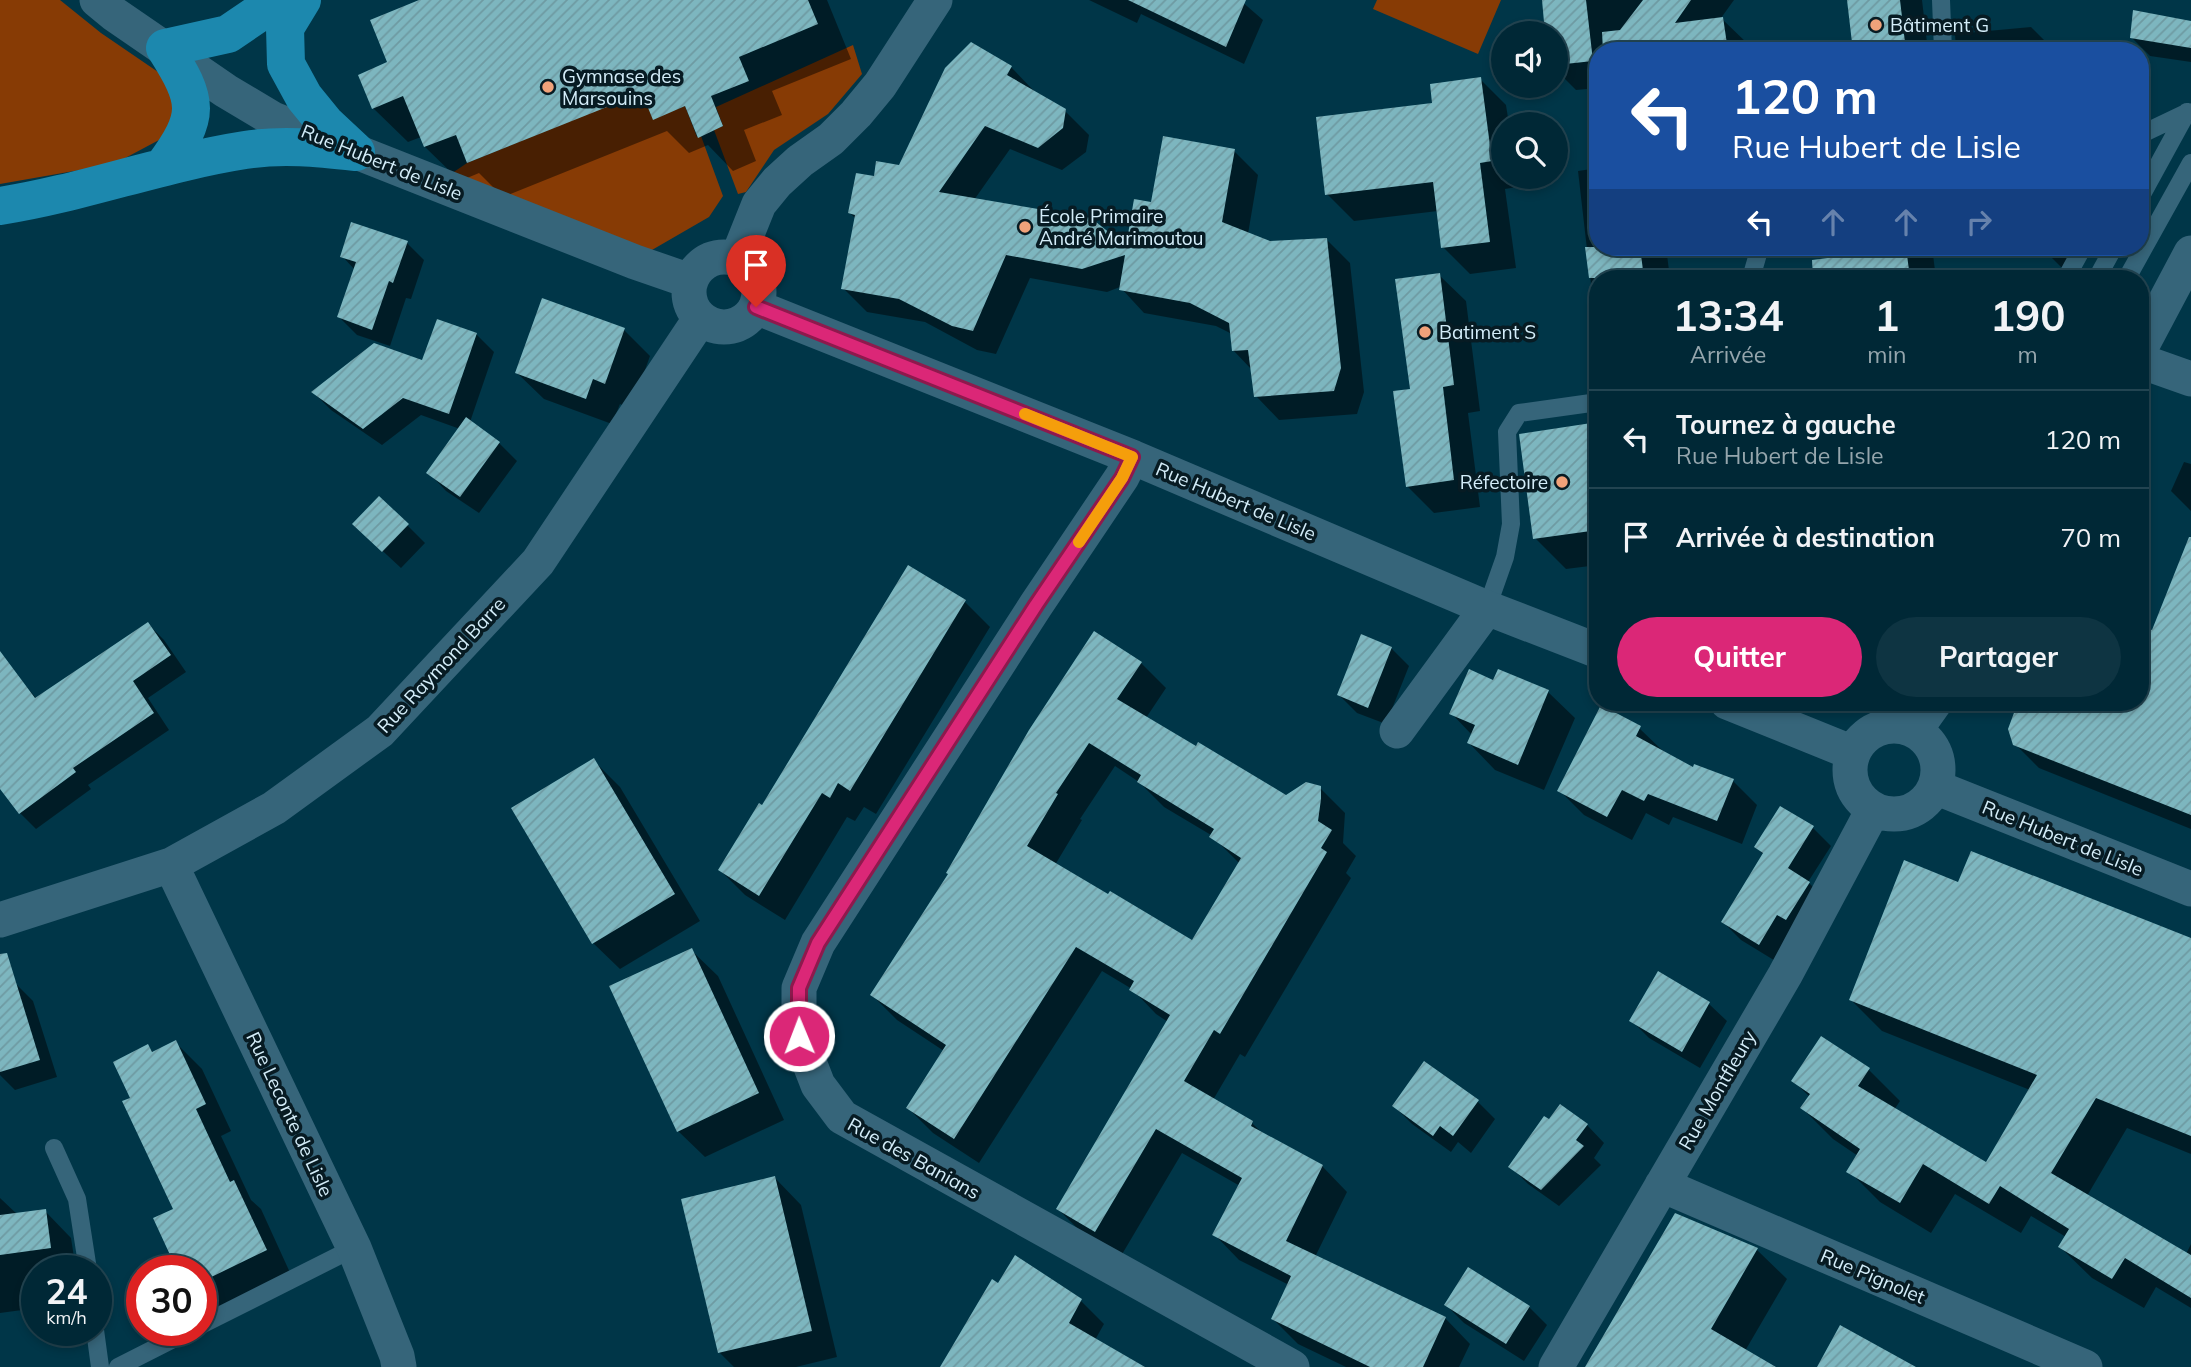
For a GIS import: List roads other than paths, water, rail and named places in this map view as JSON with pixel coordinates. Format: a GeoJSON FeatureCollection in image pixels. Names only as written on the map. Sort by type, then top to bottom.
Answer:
{"type":"FeatureCollection","features":[{"type":"Feature","properties":{"kind":"highway"},"geometry":{"type":"LineString","coordinates":[[163,167],[182,142],[193,112],[185,80],[165,48],[228,34],[278,0]]}},
{"type":"Feature","properties":{"kind":"highway"},"geometry":{"type":"LineString","coordinates":[[302,0],[285,28],[286,64],[304,97],[326,124],[356,152]]}},
{"type":"Feature","properties":{"kind":"highway"},"geometry":{"type":"LineString","coordinates":[[0,206],[37,200],[163,167],[246,149],[293,146],[356,152]]}},
{"type":"Feature","properties":{"kind":"street","name":"Rue Hubert de Lisle"},"geometry":{"type":"LineString","coordinates":[[97,0],[226,91],[273,119],[690,281]]}},
{"type":"Feature","properties":{"kind":"street"},"geometry":{"type":"LineString","coordinates":[[737,259],[759,204],[777,182],[800,161],[831,139],[856,114],[880,85],[934,0]]}},
{"type":"Feature","properties":{"kind":"street"},"geometry":{"type":"LineString","coordinates":[[2149,332],[2191,253]]}},
{"type":"Feature","properties":{"kind":"street"},"geometry":{"type":"LineString","coordinates":[[718,257],[737,259],[752,271],[760,288],[756,307],[746,320],[731,327],[715,327],[700,319],[692,308],[690,281],[701,265],[718,257]]}},
{"type":"Feature","properties":{"kind":"street","name":"Rue Hubert de Lisle"},"geometry":{"type":"LineString","coordinates":[[756,307],[1132,457],[1487,608],[1589,648]]}},
{"type":"Feature","properties":{"kind":"street","name":"Rue Raymond Barre"},"geometry":{"type":"LineString","coordinates":[[0,920],[172,865],[274,808],[380,731],[538,562],[700,319]]}},
{"type":"Feature","properties":{"kind":"street"},"geometry":{"type":"LineString","coordinates":[[2149,364],[2191,379]]}},
{"type":"Feature","properties":{"kind":"street","name":"Rue des Banians"},"geometry":{"type":"LineString","coordinates":[[1132,457],[1122,478],[1036,605],[818,943],[799,988],[799,1036],[818,1085],[842,1117],[1292,1367]]}},
{"type":"Feature","properties":{"kind":"street"},"geometry":{"type":"LineString","coordinates":[[1397,731],[1487,608]]}},
{"type":"Feature","properties":{"kind":"street"},"geometry":{"type":"LineString","coordinates":[[1749,711],[1853,753]]}},
{"type":"Feature","properties":{"kind":"street"},"geometry":{"type":"LineString","coordinates":[[1915,730],[1929,711]]}},
{"type":"Feature","properties":{"kind":"street"},"geometry":{"type":"LineString","coordinates":[[1897,725],[1915,730],[1927,740],[1936,754],[1939,770],[1935,787],[1925,802],[1910,812],[1891,814],[1873,810],[1860,799],[1852,785],[1849,769],[1853,753],[1863,737],[1879,727],[1897,725]]}},
{"type":"Feature","properties":{"kind":"street","name":"Rue Hubert de Lisle"},"geometry":{"type":"LineString","coordinates":[[1935,787],[2191,889]]}},
{"type":"Feature","properties":{"kind":"street","name":"Rue Montfleury"},"geometry":{"type":"LineString","coordinates":[[1556,1367],[1785,975],[1873,810]]}},
{"type":"Feature","properties":{"kind":"street","name":"Rue Leconte de Lisle"},"geometry":{"type":"LineString","coordinates":[[172,865],[354,1248],[399,1367]]}},
{"type":"Feature","properties":{"kind":"street","name":"Rue Pignolet"},"geometry":{"type":"LineString","coordinates":[[1662,1185],[2034,1351],[2085,1367]]}},
{"type":"Feature","properties":{"kind":"lane"},"geometry":{"type":"LineString","coordinates":[[1941,0],[1942,42]]}},
{"type":"Feature","properties":{"kind":"lane"},"geometry":{"type":"LineString","coordinates":[[2149,131],[2189,111]]}},
{"type":"Feature","properties":{"kind":"lane"},"geometry":{"type":"LineString","coordinates":[[2149,182],[2189,111]]}},
{"type":"Feature","properties":{"kind":"lane"},"geometry":{"type":"LineString","coordinates":[[2149,238],[2191,163]]}},
{"type":"Feature","properties":{"kind":"lane"},"geometry":{"type":"LineString","coordinates":[[1487,608],[1505,557],[1511,524],[1507,432],[1519,413],[1589,403]]}},
{"type":"Feature","properties":{"kind":"lane"},"geometry":{"type":"LineString","coordinates":[[54,1148],[78,1199],[86,1255]]}},
{"type":"Feature","properties":{"kind":"lane"},"geometry":{"type":"LineString","coordinates":[[217,1317],[354,1248]]}},
{"type":"Feature","properties":{"kind":"lane"},"geometry":{"type":"LineString","coordinates":[[97,1346],[100,1367]]}},
{"type":"Feature","properties":{"kind":"lane"},"geometry":{"type":"LineString","coordinates":[[118,1367],[159,1346]]}},
{"type":"Feature","properties":{"kind":"place","name":"Bâtiment G"},"geometry":{"type":"Point","coordinates":[1876,25]}},
{"type":"Feature","properties":{"kind":"place","name":"Gymnase des Marsouins"},"geometry":{"type":"Point","coordinates":[548,87]}},
{"type":"Feature","properties":{"kind":"place","name":"École Primaire André Marimoutou"},"geometry":{"type":"Point","coordinates":[1025,227]}},
{"type":"Feature","properties":{"kind":"place","name":"Batiment S"},"geometry":{"type":"Point","coordinates":[1425,332]}},
{"type":"Feature","properties":{"kind":"place","name":"Réfectoire"},"geometry":{"type":"Point","coordinates":[1562,482]}}]}
